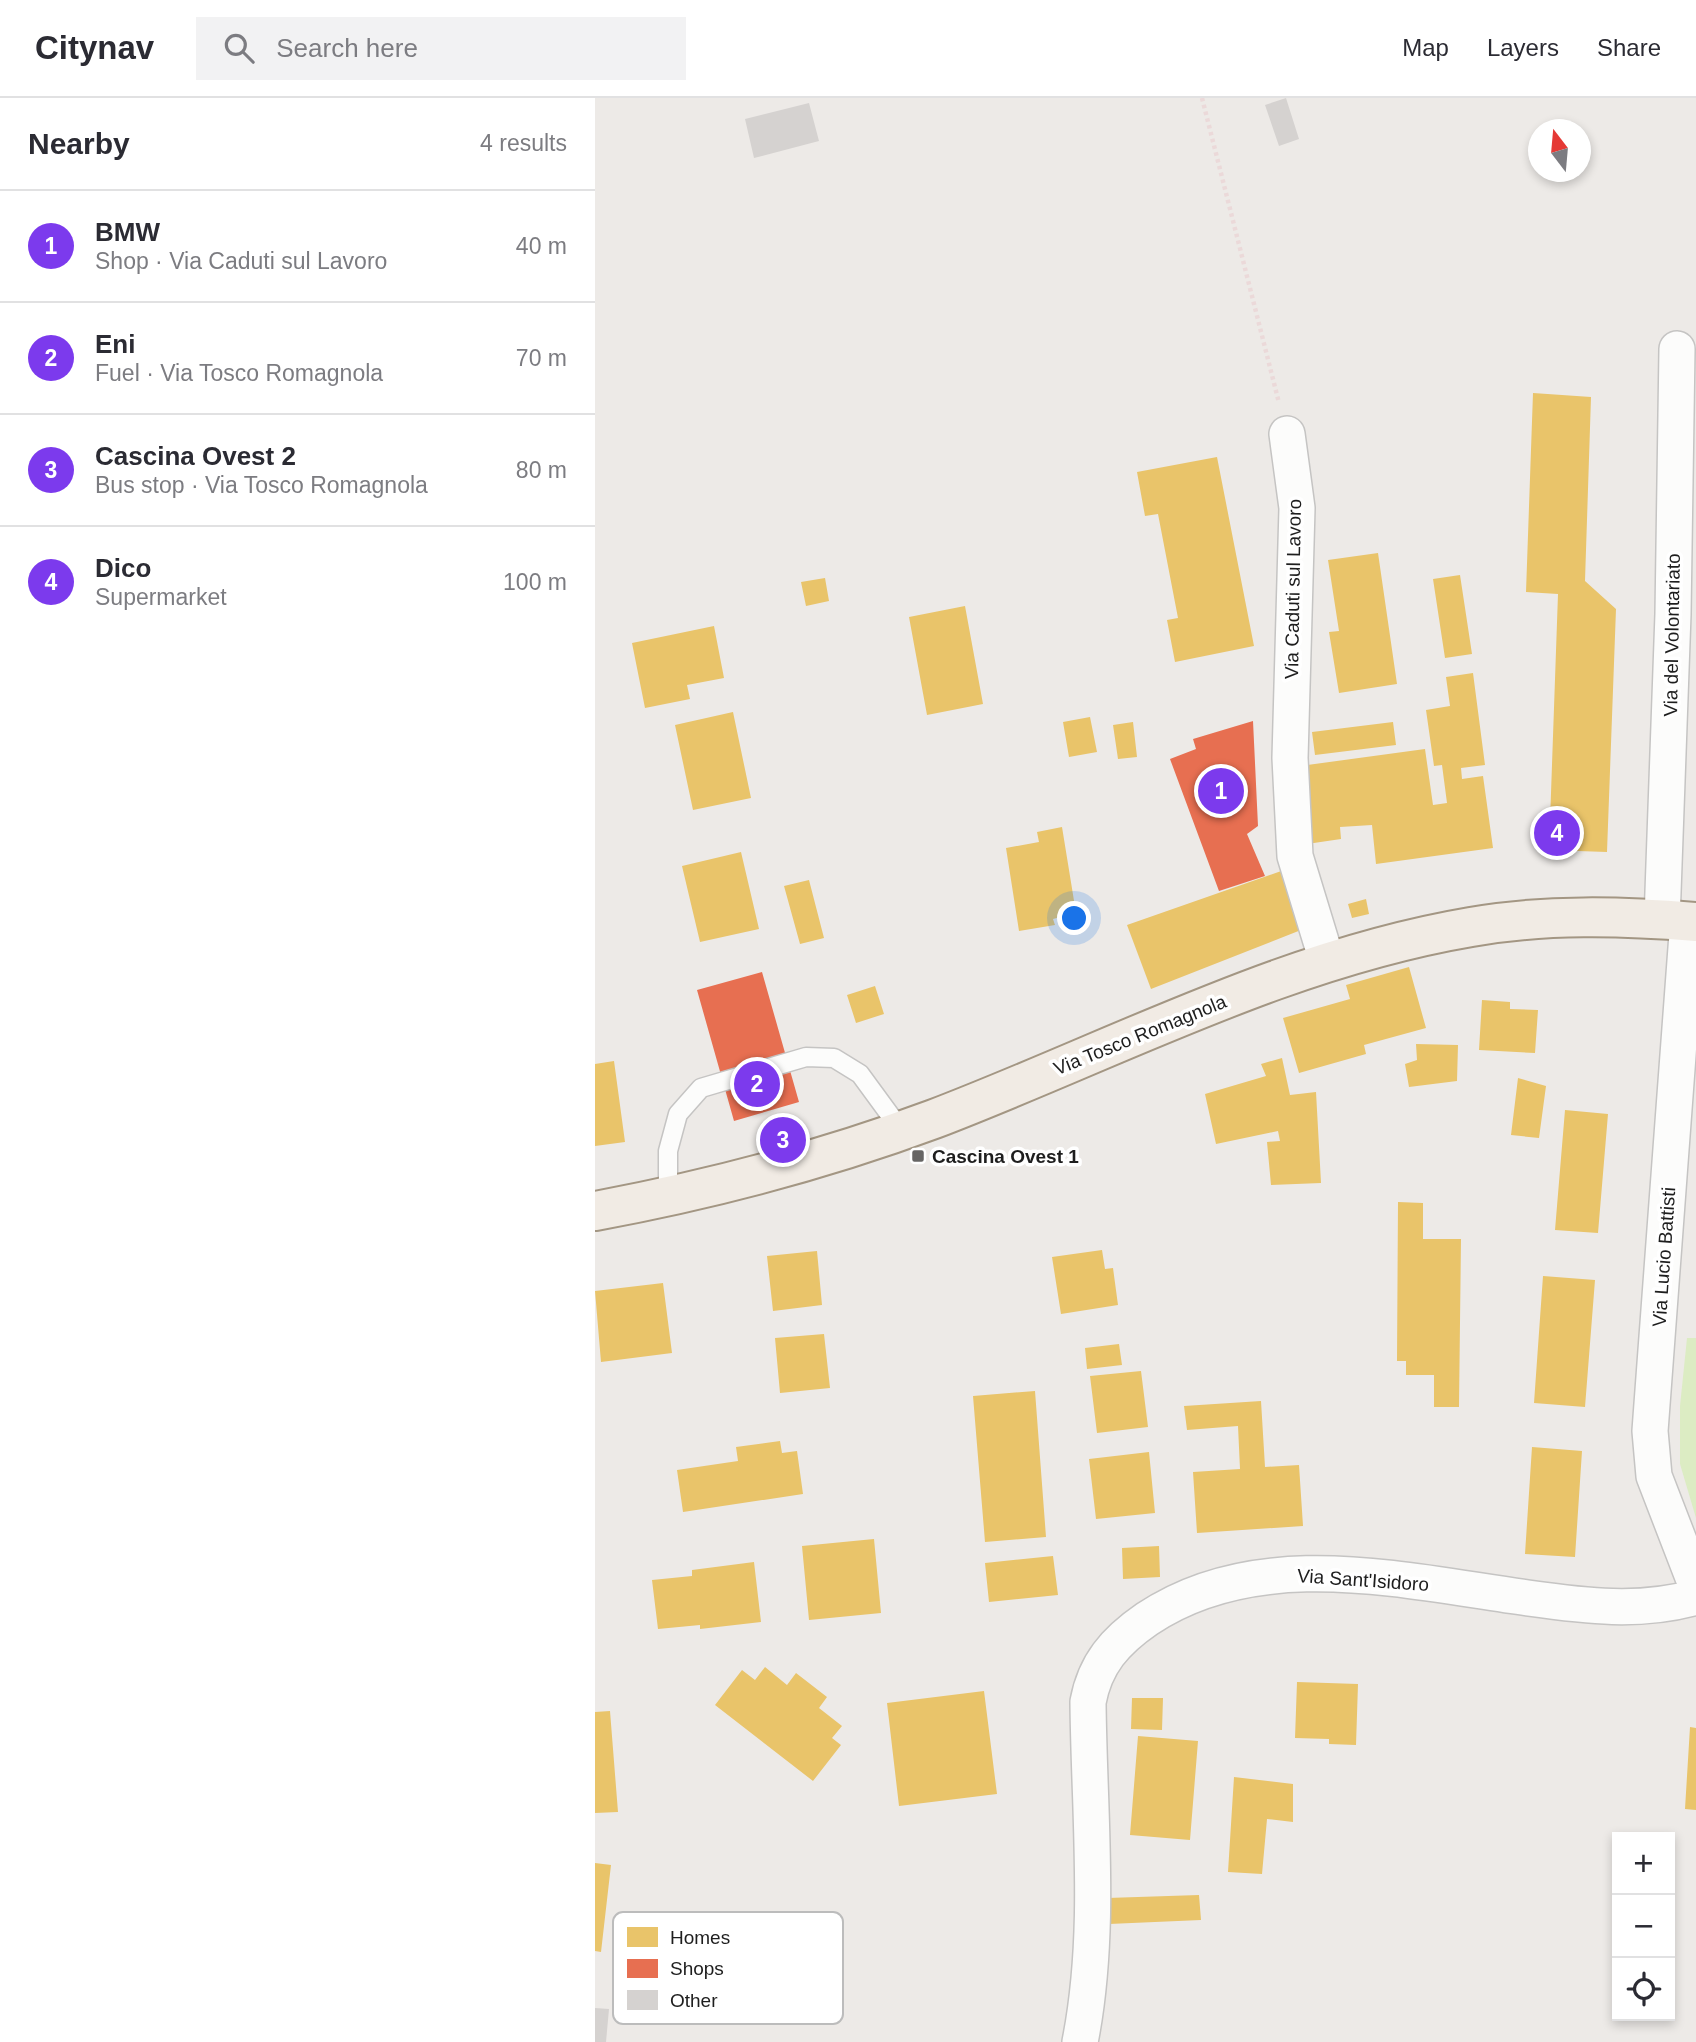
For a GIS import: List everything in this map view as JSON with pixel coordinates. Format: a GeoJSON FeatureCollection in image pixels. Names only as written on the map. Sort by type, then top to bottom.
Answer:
{"type":"FeatureCollection","features":[{"type":"Feature","properties":{"kind":"main road","name":"Via Tosco Romagnola"},"geometry":{"type":"LineString","coordinates":[[595,1211],[770,1174],[901,1130],[1327,961],[1432,935],[1513,922],[1594,917],[1682,921]]}},
{"type":"Feature","properties":{"kind":"street","name":"Via del Volontariato"},"geometry":{"type":"LineString","coordinates":[[1677,349],[1673,627],[1682,921]]}},
{"type":"Feature","properties":{"kind":"street","name":"Via Caduti sul Lavoro"},"geometry":{"type":"LineString","coordinates":[[1287,435],[1297,508],[1290,758],[1295,856],[1327,961]]}},
{"type":"Feature","properties":{"kind":"street","name":"Via Lucio Battisti"},"geometry":{"type":"LineString","coordinates":[[1682,921],[1650,1431],[1654,1476],[1696,1585]]}},
{"type":"Feature","properties":{"kind":"street","name":"Via Sant'Isidoro"},"geometry":{"type":"LineString","coordinates":[[1080,2042],[1086,2010],[1091,1944],[1087,1702],[1092,1678],[1109,1650],[1137,1626],[1198,1592],[1263,1577],[1315,1573],[1577,1605],[1640,1608],[1696,1597]]}},
{"type":"Feature","properties":{"kind":"lane"},"geometry":{"type":"LineString","coordinates":[[668,1197],[668,1151],[678,1114],[701,1088],[806,1058],[834,1058],[860,1074],[901,1130]]}},
{"type":"Feature","properties":{"kind":"path"},"geometry":{"type":"LineString","coordinates":[[1202,98],[1287,435]]}},
{"type":"Feature","properties":{"kind":"green space"},"geometry":{"type":"Polygon","coordinates":[[[1687,1338],[1696,1338],[1696,1518],[1680,1464],[1680,1406],[1687,1338]]]}},
{"type":"Feature","properties":{"kind":"building: Homes"},"geometry":{"type":"Polygon","coordinates":[[[1533,393],[1591,397],[1585,581],[1616,609],[1607,852],[1549,850],[1558,594],[1526,592],[1533,393]]]}},
{"type":"Feature","properties":{"kind":"building: Homes"},"geometry":{"type":"Polygon","coordinates":[[[1217,457],[1254,646],[1175,662],[1167,620],[1178,618],[1158,514],[1145,516],[1137,472],[1217,457]]]}},
{"type":"Feature","properties":{"kind":"building: Homes"},"geometry":{"type":"Polygon","coordinates":[[[1378,553],[1397,684],[1339,693],[1329,632],[1339,631],[1328,560],[1378,553]]]}},
{"type":"Feature","properties":{"kind":"building: Homes"},"geometry":{"type":"Polygon","coordinates":[[[1460,575],[1472,654],[1445,658],[1433,579],[1460,575]]]}},
{"type":"Feature","properties":{"kind":"building: Homes"},"geometry":{"type":"Polygon","coordinates":[[[825,578],[829,601],[806,606],[801,582],[825,578]]]}},
{"type":"Feature","properties":{"kind":"building: Homes"},"geometry":{"type":"Polygon","coordinates":[[[965,606],[983,704],[927,715],[909,617],[965,606]]]}},
{"type":"Feature","properties":{"kind":"building: Homes"},"geometry":{"type":"Polygon","coordinates":[[[714,626],[724,678],[687,685],[690,699],[645,708],[632,643],[714,626]]]}},
{"type":"Feature","properties":{"kind":"building: Homes"},"geometry":{"type":"Polygon","coordinates":[[[1473,673],[1485,765],[1461,768],[1462,779],[1483,776],[1493,848],[1376,864],[1372,825],[1340,827],[1341,839],[1307,844],[1300,766],[1425,749],[1433,805],[1447,803],[1442,765],[1434,766],[1426,710],[1450,706],[1446,677],[1473,673]]]}},
{"type":"Feature","properties":{"kind":"building: Homes"},"geometry":{"type":"Polygon","coordinates":[[[733,712],[751,798],[693,810],[675,725],[733,712]]]}},
{"type":"Feature","properties":{"kind":"building: Homes"},"geometry":{"type":"Polygon","coordinates":[[[1090,717],[1097,752],[1069,757],[1063,722],[1090,717]]]}},
{"type":"Feature","properties":{"kind":"building: Homes"},"geometry":{"type":"Polygon","coordinates":[[[1133,722],[1137,757],[1118,759],[1113,725],[1133,722]]]}},
{"type":"Feature","properties":{"kind":"building: Homes"},"geometry":{"type":"Polygon","coordinates":[[[1393,722],[1396,745],[1315,755],[1312,732],[1393,722]]]}},
{"type":"Feature","properties":{"kind":"building: Homes"},"geometry":{"type":"Polygon","coordinates":[[[1062,827],[1076,913],[1053,919],[1055,925],[1019,931],[1006,848],[1039,842],[1037,832],[1062,827]]]}},
{"type":"Feature","properties":{"kind":"building: Homes"},"geometry":{"type":"Polygon","coordinates":[[[741,852],[759,929],[700,942],[682,866],[741,852]]]}},
{"type":"Feature","properties":{"kind":"building: Homes"},"geometry":{"type":"Polygon","coordinates":[[[1284,870],[1301,930],[1151,989],[1127,925],[1284,870]]]}},
{"type":"Feature","properties":{"kind":"building: Homes"},"geometry":{"type":"Polygon","coordinates":[[[809,880],[824,938],[800,944],[784,886],[809,880]]]}},
{"type":"Feature","properties":{"kind":"building: Homes"},"geometry":{"type":"Polygon","coordinates":[[[1366,899],[1369,914],[1352,918],[1348,904],[1366,899]]]}},
{"type":"Feature","properties":{"kind":"building: Homes"},"geometry":{"type":"Polygon","coordinates":[[[1409,967],[1426,1028],[1364,1045],[1366,1054],[1299,1073],[1283,1018],[1350,999],[1346,985],[1409,967]]]}},
{"type":"Feature","properties":{"kind":"building: Homes"},"geometry":{"type":"Polygon","coordinates":[[[875,986],[884,1014],[856,1023],[847,995],[875,986]]]}},
{"type":"Feature","properties":{"kind":"building: Homes"},"geometry":{"type":"Polygon","coordinates":[[[1482,1000],[1510,1002],[1510,1009],[1538,1010],[1535,1053],[1479,1050],[1482,1000]]]}},
{"type":"Feature","properties":{"kind":"building: Homes"},"geometry":{"type":"Polygon","coordinates":[[[1416,1044],[1458,1045],[1457,1081],[1409,1087],[1405,1064],[1417,1060],[1416,1044]]]}},
{"type":"Feature","properties":{"kind":"building: Homes"},"geometry":{"type":"Polygon","coordinates":[[[1282,1058],[1290,1095],[1316,1092],[1321,1183],[1271,1185],[1267,1142],[1280,1141],[1278,1131],[1216,1144],[1205,1094],[1266,1076],[1261,1064],[1282,1058]]]}},
{"type":"Feature","properties":{"kind":"building: Homes"},"geometry":{"type":"Polygon","coordinates":[[[614,1061],[625,1142],[595,1146],[595,1064],[614,1061]]]}},
{"type":"Feature","properties":{"kind":"building: Homes"},"geometry":{"type":"Polygon","coordinates":[[[1518,1078],[1546,1086],[1539,1138],[1511,1135],[1518,1078]]]}},
{"type":"Feature","properties":{"kind":"building: Homes"},"geometry":{"type":"Polygon","coordinates":[[[1565,1110],[1608,1114],[1598,1233],[1555,1230],[1565,1110]]]}},
{"type":"Feature","properties":{"kind":"building: Homes"},"geometry":{"type":"Polygon","coordinates":[[[1398,1202],[1423,1203],[1423,1239],[1461,1239],[1459,1407],[1434,1407],[1434,1375],[1406,1375],[1406,1361],[1397,1361],[1398,1202]]]}},
{"type":"Feature","properties":{"kind":"building: Homes"},"geometry":{"type":"Polygon","coordinates":[[[1102,1250],[1105,1269],[1113,1268],[1118,1305],[1061,1314],[1052,1257],[1102,1250]]]}},
{"type":"Feature","properties":{"kind":"building: Homes"},"geometry":{"type":"Polygon","coordinates":[[[817,1251],[822,1305],[773,1311],[767,1256],[817,1251]]]}},
{"type":"Feature","properties":{"kind":"building: Homes"},"geometry":{"type":"Polygon","coordinates":[[[1543,1276],[1595,1280],[1585,1407],[1534,1403],[1543,1276]]]}},
{"type":"Feature","properties":{"kind":"building: Homes"},"geometry":{"type":"Polygon","coordinates":[[[663,1283],[672,1353],[601,1362],[595,1291],[663,1283]]]}},
{"type":"Feature","properties":{"kind":"building: Homes"},"geometry":{"type":"Polygon","coordinates":[[[824,1334],[830,1388],[780,1393],[775,1338],[824,1334]]]}},
{"type":"Feature","properties":{"kind":"building: Homes"},"geometry":{"type":"Polygon","coordinates":[[[1119,1344],[1122,1365],[1087,1369],[1085,1348],[1119,1344]]]}},
{"type":"Feature","properties":{"kind":"building: Homes"},"geometry":{"type":"Polygon","coordinates":[[[1141,1371],[1148,1427],[1097,1433],[1090,1376],[1141,1371]]]}},
{"type":"Feature","properties":{"kind":"building: Homes"},"geometry":{"type":"Polygon","coordinates":[[[1035,1391],[1046,1537],[985,1542],[973,1396],[1035,1391]]]}},
{"type":"Feature","properties":{"kind":"building: Homes"},"geometry":{"type":"Polygon","coordinates":[[[1261,1401],[1265,1467],[1299,1465],[1303,1526],[1197,1533],[1193,1472],[1240,1469],[1238,1426],[1187,1430],[1184,1406],[1261,1401]]]}},
{"type":"Feature","properties":{"kind":"building: Homes"},"geometry":{"type":"Polygon","coordinates":[[[780,1441],[782,1453],[797,1451],[803,1494],[683,1512],[677,1470],[738,1461],[736,1447],[780,1441]]]}},
{"type":"Feature","properties":{"kind":"building: Homes"},"geometry":{"type":"Polygon","coordinates":[[[1532,1447],[1582,1451],[1575,1557],[1525,1554],[1532,1447]]]}},
{"type":"Feature","properties":{"kind":"building: Homes"},"geometry":{"type":"Polygon","coordinates":[[[1149,1452],[1155,1513],[1096,1519],[1089,1459],[1149,1452]]]}},
{"type":"Feature","properties":{"kind":"building: Homes"},"geometry":{"type":"Polygon","coordinates":[[[874,1539],[881,1613],[809,1620],[802,1546],[874,1539]]]}},
{"type":"Feature","properties":{"kind":"building: Homes"},"geometry":{"type":"Polygon","coordinates":[[[1159,1546],[1160,1577],[1123,1579],[1122,1548],[1159,1546]]]}},
{"type":"Feature","properties":{"kind":"building: Homes"},"geometry":{"type":"Polygon","coordinates":[[[1053,1556],[1058,1595],[989,1602],[985,1563],[1053,1556]]]}},
{"type":"Feature","properties":{"kind":"building: Homes"},"geometry":{"type":"Polygon","coordinates":[[[754,1562],[761,1622],[700,1629],[700,1625],[658,1629],[652,1580],[692,1576],[692,1570],[754,1562]]]}},
{"type":"Feature","properties":{"kind":"building: Homes"},"geometry":{"type":"Polygon","coordinates":[[[765,1667],[787,1685],[796,1673],[827,1697],[819,1708],[842,1726],[832,1738],[841,1745],[813,1781],[715,1705],[742,1670],[755,1680],[765,1667]]]}},
{"type":"Feature","properties":{"kind":"building: Homes"},"geometry":{"type":"Polygon","coordinates":[[[1297,1682],[1358,1684],[1356,1745],[1329,1744],[1329,1739],[1295,1738],[1297,1682]]]}},
{"type":"Feature","properties":{"kind":"building: Homes"},"geometry":{"type":"Polygon","coordinates":[[[984,1691],[997,1794],[899,1806],[887,1703],[984,1691]]]}},
{"type":"Feature","properties":{"kind":"building: Homes"},"geometry":{"type":"Polygon","coordinates":[[[1132,1698],[1163,1698],[1162,1730],[1131,1729],[1132,1698]]]}},
{"type":"Feature","properties":{"kind":"building: Homes"},"geometry":{"type":"Polygon","coordinates":[[[610,1711],[618,1812],[595,1813],[595,1712],[610,1711]]]}},
{"type":"Feature","properties":{"kind":"building: Homes"},"geometry":{"type":"Polygon","coordinates":[[[1690,1727],[1696,1728],[1696,1810],[1685,1809],[1690,1727]]]}},
{"type":"Feature","properties":{"kind":"building: Homes"},"geometry":{"type":"Polygon","coordinates":[[[1138,1736],[1198,1741],[1190,1840],[1130,1835],[1138,1736]]]}},
{"type":"Feature","properties":{"kind":"building: Homes"},"geometry":{"type":"Polygon","coordinates":[[[1234,1777],[1293,1784],[1293,1822],[1267,1819],[1262,1874],[1228,1872],[1234,1777]]]}},
{"type":"Feature","properties":{"kind":"building: Homes"},"geometry":{"type":"Polygon","coordinates":[[[595,1863],[611,1865],[601,1952],[595,1951],[595,1863]]]}},
{"type":"Feature","properties":{"kind":"building: Homes"},"geometry":{"type":"Polygon","coordinates":[[[1199,1895],[1201,1920],[1109,1924],[1107,1898],[1199,1895]]]}},
{"type":"Feature","properties":{"kind":"building: Shops"},"geometry":{"type":"Polygon","coordinates":[[[1253,721],[1258,826],[1247,834],[1265,876],[1219,891],[1170,759],[1196,749],[1193,739],[1253,721]]]}},
{"type":"Feature","properties":{"kind":"building: Shops"},"geometry":{"type":"Polygon","coordinates":[[[762,972],[799,1102],[734,1121],[697,990],[762,972]]]}},
{"type":"Feature","properties":{"kind":"building: Other"},"geometry":{"type":"Polygon","coordinates":[[[1286,98],[1299,139],[1279,146],[1265,105],[1286,98]]]}},
{"type":"Feature","properties":{"kind":"building: Other"},"geometry":{"type":"Polygon","coordinates":[[[809,103],[819,141],[754,158],[745,119],[809,103]]]}},
{"type":"Feature","properties":{"kind":"building: Other"},"geometry":{"type":"Polygon","coordinates":[[[595,2008],[609,2009],[606,2042],[595,2042],[595,2008]]]}},
{"type":"Feature","properties":{"kind":"place","name":"BMW"},"geometry":{"type":"Point","coordinates":[1221,791]}},
{"type":"Feature","properties":{"kind":"place","name":"Dico"},"geometry":{"type":"Point","coordinates":[1557,833]}},
{"type":"Feature","properties":{"kind":"place","name":"Eni"},"geometry":{"type":"Point","coordinates":[757,1084]}},
{"type":"Feature","properties":{"kind":"place","name":"Cascina Ovest 2"},"geometry":{"type":"Point","coordinates":[783,1140]}},
{"type":"Feature","properties":{"kind":"place","name":"Cascina Ovest 1"},"geometry":{"type":"Point","coordinates":[918,1156]}}]}
